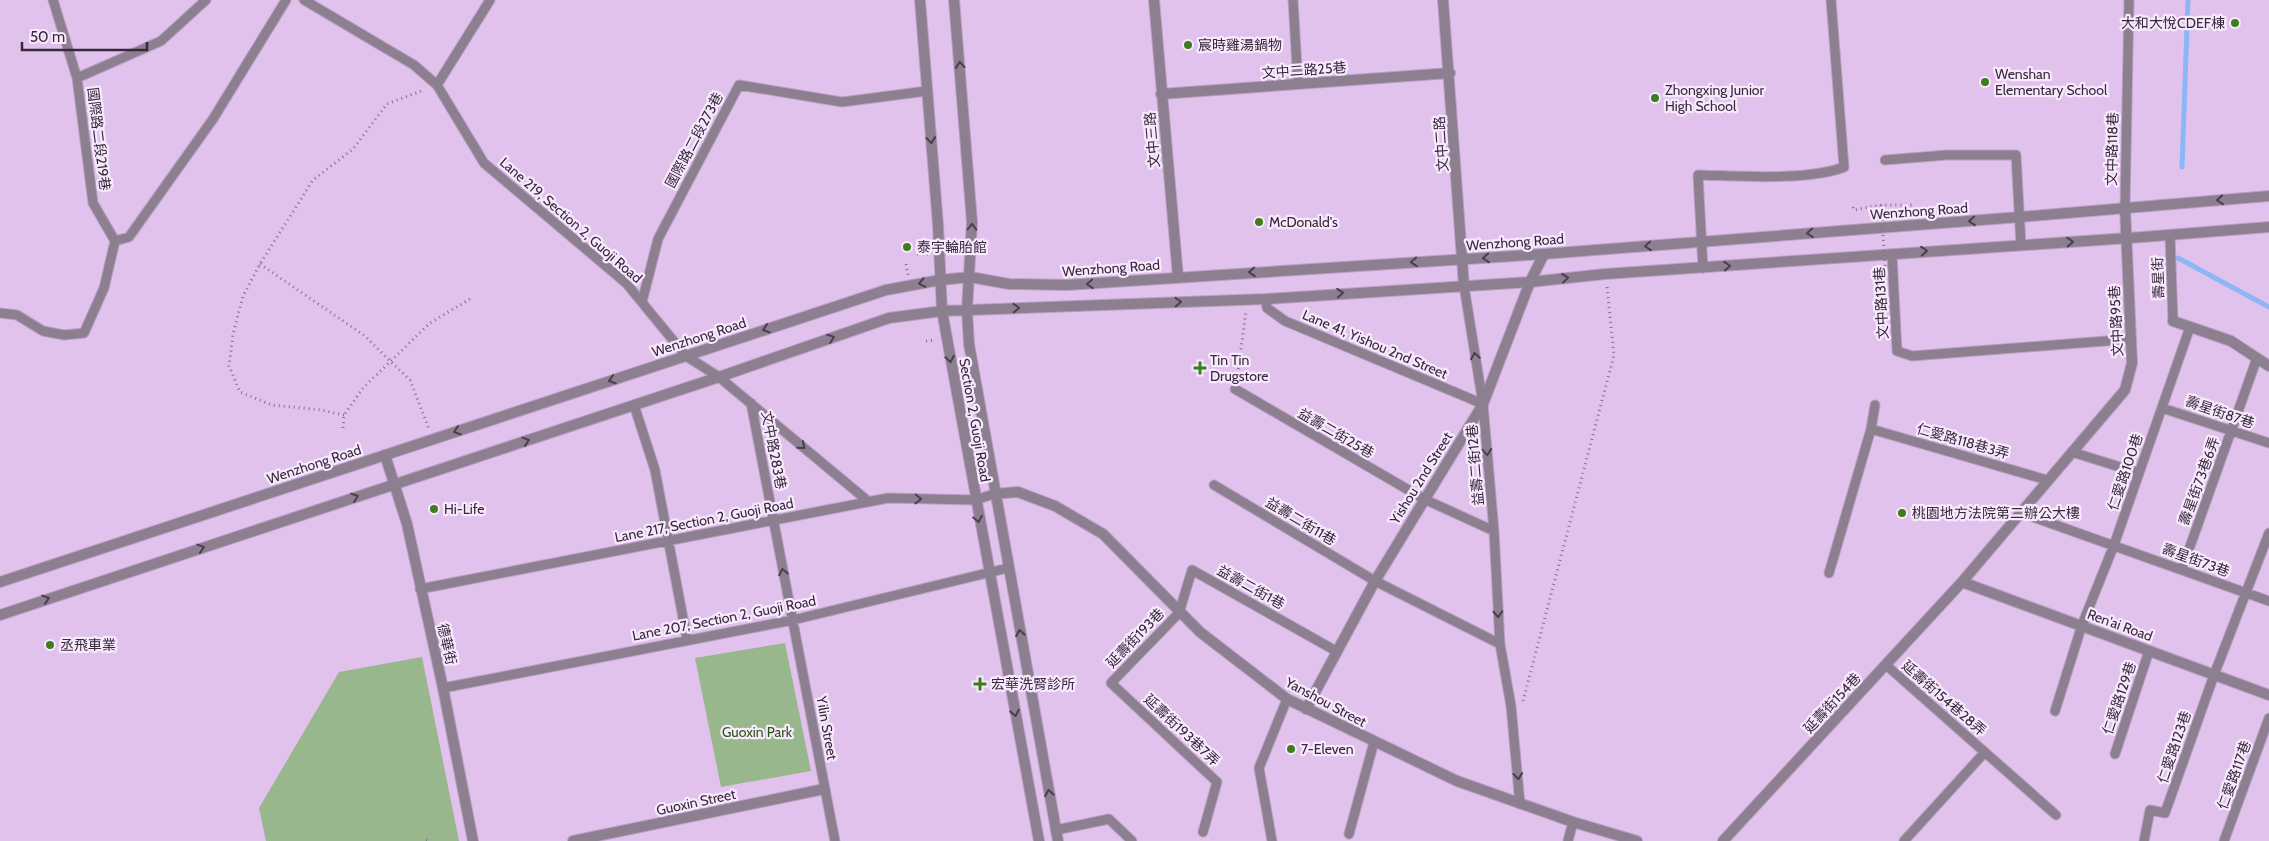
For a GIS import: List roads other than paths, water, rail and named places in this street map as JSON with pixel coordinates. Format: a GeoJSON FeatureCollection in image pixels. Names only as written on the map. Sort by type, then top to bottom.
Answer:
{"type":"FeatureCollection","features":[{"type":"Feature","properties":{"kind":"street","name":"Section 2, Guoji Road"},"geometry":{"type":"LineString","coordinates":[[920,0],[938,226],[942,311],[975,500],[1039,841]]}},
{"type":"Feature","properties":{"kind":"street","name":"Section 2, Guoji Road"},"geometry":{"type":"LineString","coordinates":[[954,0],[972,222],[967,310],[969,349],[1058,841]]}},
{"type":"Feature","properties":{"kind":"street","name":"文中三路"},"geometry":{"type":"LineString","coordinates":[[1154,0],[1178,277]]}},
{"type":"Feature","properties":{"kind":"street","name":"文中二路"},"geometry":{"type":"LineString","coordinates":[[1443,0],[1450,73],[1464,286]]}},
{"type":"Feature","properties":{"kind":"street","name":"文中二路25巷"},"geometry":{"type":"LineString","coordinates":[[1161,94],[1450,73]]}},
{"type":"Feature","properties":{"kind":"street","name":"Wenzhong Road"},"geometry":{"type":"LineString","coordinates":[[0,582],[886,290],[940,280],[970,277],[1009,284],[1067,285],[1544,254],[2269,196]]}},
{"type":"Feature","properties":{"kind":"street","name":"文中路95巷"},"geometry":{"type":"LineString","coordinates":[[1962,582],[2019,512],[2125,390],[2132,363],[2125,208]]}},
{"type":"Feature","properties":{"kind":"street"},"geometry":{"type":"LineString","coordinates":[[0,615],[719,377],[889,318],[942,311],[1248,299],[1530,282],[1605,274],[2170,235],[2269,226]]}},
{"type":"Feature","properties":{"kind":"street","name":"Yishou 2nd Street"},"geometry":{"type":"LineString","coordinates":[[1306,709],[1374,581],[1483,404],[1530,282],[1544,254]]}},
{"type":"Feature","properties":{"kind":"street"},"geometry":{"type":"LineString","coordinates":[[2173,321],[2231,342],[2269,366]]}},
{"type":"Feature","properties":{"kind":"street","name":"德華街"},"geometry":{"type":"LineString","coordinates":[[385,455],[396,484],[407,524],[443,688],[473,841]]}},
{"type":"Feature","properties":{"kind":"street","name":"Yanshou Street"},"geometry":{"type":"LineString","coordinates":[[994,494],[1018,492],[1055,506],[1103,534],[1137,566],[1179,613],[1237,662],[1287,699],[1457,781],[1573,822],[1637,841]]}},
{"type":"Feature","properties":{"kind":"street","name":"Ren'ai Road"},"geometry":{"type":"LineString","coordinates":[[1962,582],[2269,695]]}},
{"type":"Feature","properties":{"kind":"street","name":"延壽街154巷"},"geometry":{"type":"LineString","coordinates":[[1723,841],[1962,582]]}},
{"type":"Feature","properties":{"kind":"street","name":"Guoxin Street"},"geometry":{"type":"LineString","coordinates":[[573,841],[824,789]]}},
{"type":"Feature","properties":{"kind":"lane","name":"國際路二段219巷"},"geometry":{"type":"LineString","coordinates":[[53,0],[77,78],[93,203],[115,241]]}},
{"type":"Feature","properties":{"kind":"lane"},"geometry":{"type":"LineString","coordinates":[[77,78],[161,41],[206,0]]}},
{"type":"Feature","properties":{"kind":"lane"},"geometry":{"type":"LineString","coordinates":[[0,313],[17,315],[43,331],[64,335],[84,334],[104,288],[115,241],[129,237],[213,119],[286,0]]}},
{"type":"Feature","properties":{"kind":"lane","name":"Lane 219, Section 2, Guoji Road"},"geometry":{"type":"LineString","coordinates":[[304,0],[414,66],[437,85],[484,163],[626,283],[686,356],[719,377],[869,502]]}},
{"type":"Feature","properties":{"kind":"lane"},"geometry":{"type":"LineString","coordinates":[[437,85],[490,0]]}},
{"type":"Feature","properties":{"kind":"lane"},"geometry":{"type":"LineString","coordinates":[[1293,0],[1298,84]]}},
{"type":"Feature","properties":{"kind":"lane"},"geometry":{"type":"LineString","coordinates":[[1703,268],[1698,174],[1752,176],[1829,173],[1844,167],[1831,0]]}},
{"type":"Feature","properties":{"kind":"lane","name":"文中路118巷"},"geometry":{"type":"LineString","coordinates":[[2125,208],[2128,0]]}},
{"type":"Feature","properties":{"kind":"lane","name":"國際路二段273巷"},"geometry":{"type":"LineString","coordinates":[[642,302],[658,239],[739,85],[842,102],[927,91]]}},
{"type":"Feature","properties":{"kind":"lane"},"geometry":{"type":"LineString","coordinates":[[1885,160],[1947,156],[2016,155],[2021,245]]}},
{"type":"Feature","properties":{"kind":"lane","name":"壽星街"},"geometry":{"type":"LineString","coordinates":[[2170,235],[2173,321]]}},
{"type":"Feature","properties":{"kind":"lane","name":"文中路131巷"},"geometry":{"type":"LineString","coordinates":[[1892,254],[1897,351],[1912,356],[2131,339]]}},
{"type":"Feature","properties":{"kind":"lane","name":"益壽二街12巷"},"geometry":{"type":"LineString","coordinates":[[1464,286],[1483,404],[1494,531],[1500,644],[1511,706],[1520,804]]}},
{"type":"Feature","properties":{"kind":"lane","name":"Lane 41, Yishou 2nd Street"},"geometry":{"type":"LineString","coordinates":[[1266,298],[1267,308],[1285,321],[1483,404]]}},
{"type":"Feature","properties":{"kind":"lane","name":"仁愛路100巷"},"geometry":{"type":"LineString","coordinates":[[2055,711],[2082,626],[2114,545],[2190,327]]}},
{"type":"Feature","properties":{"kind":"lane","name":"壽星街73巷6弄"},"geometry":{"type":"LineString","coordinates":[[2182,570],[2258,358]]}},
{"type":"Feature","properties":{"kind":"lane","name":"益壽二街25巷"},"geometry":{"type":"LineString","coordinates":[[1235,389],[1424,499],[1494,531]]}},
{"type":"Feature","properties":{"kind":"lane","name":"文中路283巷"},"geometry":{"type":"LineString","coordinates":[[751,403],[793,620]]}},
{"type":"Feature","properties":{"kind":"lane"},"geometry":{"type":"LineString","coordinates":[[634,405],[655,470],[687,639]]}},
{"type":"Feature","properties":{"kind":"lane"},"geometry":{"type":"LineString","coordinates":[[1830,573],[1871,429],[1875,405]]}},
{"type":"Feature","properties":{"kind":"lane","name":"壽星街87巷"},"geometry":{"type":"LineString","coordinates":[[2162,408],[2269,444]]}},
{"type":"Feature","properties":{"kind":"lane","name":"仁愛路118巷3弄"},"geometry":{"type":"LineString","coordinates":[[1871,429],[2047,480]]}},
{"type":"Feature","properties":{"kind":"lane"},"geometry":{"type":"LineString","coordinates":[[2072,452],[2139,472]]}},
{"type":"Feature","properties":{"kind":"lane","name":"益壽二街11巷"},"geometry":{"type":"LineString","coordinates":[[1214,484],[1374,581]]}},
{"type":"Feature","properties":{"kind":"lane","name":"Lane 217, Section 2, Guoji Road"},"geometry":{"type":"LineString","coordinates":[[420,589],[888,498],[975,500],[994,494]]}},
{"type":"Feature","properties":{"kind":"lane","name":"壽星街73巷"},"geometry":{"type":"LineString","coordinates":[[2019,512],[2269,601]]}},
{"type":"Feature","properties":{"kind":"lane"},"geometry":{"type":"LineString","coordinates":[[2214,675],[2269,533]]}},
{"type":"Feature","properties":{"kind":"lane","name":"Lane 207, Section 2, Guoji Road"},"geometry":{"type":"LineString","coordinates":[[443,688],[687,639],[793,620],[1008,568]]}},
{"type":"Feature","properties":{"kind":"lane","name":"益壽二街1巷"},"geometry":{"type":"LineString","coordinates":[[1179,613],[1192,570],[1336,651]]}},
{"type":"Feature","properties":{"kind":"lane"},"geometry":{"type":"LineString","coordinates":[[1374,581],[1500,644]]}},
{"type":"Feature","properties":{"kind":"lane","name":"延壽街193巷"},"geometry":{"type":"LineString","coordinates":[[1111,682],[1179,613]]}},
{"type":"Feature","properties":{"kind":"lane","name":"Yilin Street"},"geometry":{"type":"LineString","coordinates":[[793,620],[835,841]]}},
{"type":"Feature","properties":{"kind":"lane","name":"仁愛路129巷"},"geometry":{"type":"LineString","coordinates":[[2115,754],[2149,651]]}},
{"type":"Feature","properties":{"kind":"lane","name":"延壽街154巷28弄"},"geometry":{"type":"LineString","coordinates":[[1886,665],[2056,815]]}},
{"type":"Feature","properties":{"kind":"lane","name":"仁愛路123巷"},"geometry":{"type":"LineString","coordinates":[[2144,841],[2150,810],[2165,813],[2214,675]]}},
{"type":"Feature","properties":{"kind":"lane","name":"延壽街193巷7弄"},"geometry":{"type":"LineString","coordinates":[[1111,682],[1218,782],[1203,832]]}},
{"type":"Feature","properties":{"kind":"lane"},"geometry":{"type":"LineString","coordinates":[[1272,841],[1259,768],[1287,699]]}},
{"type":"Feature","properties":{"kind":"lane","name":"仁愛路117巷"},"geometry":{"type":"LineString","coordinates":[[2224,841],[2269,718]]}},
{"type":"Feature","properties":{"kind":"lane"},"geometry":{"type":"LineString","coordinates":[[1349,834],[1374,742]]}},
{"type":"Feature","properties":{"kind":"lane","name":"延壽街154巷28弄"},"geometry":{"type":"LineString","coordinates":[[1904,841],[1985,752]]}},
{"type":"Feature","properties":{"kind":"lane"},"geometry":{"type":"LineString","coordinates":[[1056,830],[1109,819],[1132,841]]}},
{"type":"Feature","properties":{"kind":"lane"},"geometry":{"type":"LineString","coordinates":[[1568,841],[1573,822]]}},
{"type":"Feature","properties":{"kind":"waterway"},"geometry":{"type":"LineString","coordinates":[[2182,167],[2188,0]]}},
{"type":"Feature","properties":{"kind":"waterway"},"geometry":{"type":"LineString","coordinates":[[2178,258],[2269,307]]}},
{"type":"Feature","properties":{"kind":"place","name":"大和大悅CDEF棟"},"geometry":{"type":"Point","coordinates":[2235,23]}},
{"type":"Feature","properties":{"kind":"place","name":"宸時雞湯鍋物"},"geometry":{"type":"Point","coordinates":[1188,45]}},
{"type":"Feature","properties":{"kind":"place","name":"Wenshan Elementary School"},"geometry":{"type":"Point","coordinates":[1985,82]}},
{"type":"Feature","properties":{"kind":"place","name":"Zhongxing Junior High School"},"geometry":{"type":"Point","coordinates":[1655,98]}},
{"type":"Feature","properties":{"kind":"place","name":"McDonald's"},"geometry":{"type":"Point","coordinates":[1259,222]}},
{"type":"Feature","properties":{"kind":"place","name":"泰宇輪胎館"},"geometry":{"type":"Point","coordinates":[907,247]}},
{"type":"Feature","properties":{"kind":"place","name":"Tin Tin Drugstore"},"geometry":{"type":"Point","coordinates":[1200,368]}},
{"type":"Feature","properties":{"kind":"place","name":"Hi-Life"},"geometry":{"type":"Point","coordinates":[434,509]}},
{"type":"Feature","properties":{"kind":"place","name":"桃園地方法院第二辦公大樓"},"geometry":{"type":"Point","coordinates":[1902,513]}},
{"type":"Feature","properties":{"kind":"place","name":"丞飛車業"},"geometry":{"type":"Point","coordinates":[50,645]}},
{"type":"Feature","properties":{"kind":"place","name":"宏華洗腎診所"},"geometry":{"type":"Point","coordinates":[980,684]}},
{"type":"Feature","properties":{"kind":"place","name":"7-Eleven"},"geometry":{"type":"Point","coordinates":[1291,749]}},
{"type":"Feature","properties":{"kind":"park label","name":"Guoxin Park"},"geometry":{"type":"Point","coordinates":[757,732]}}]}
